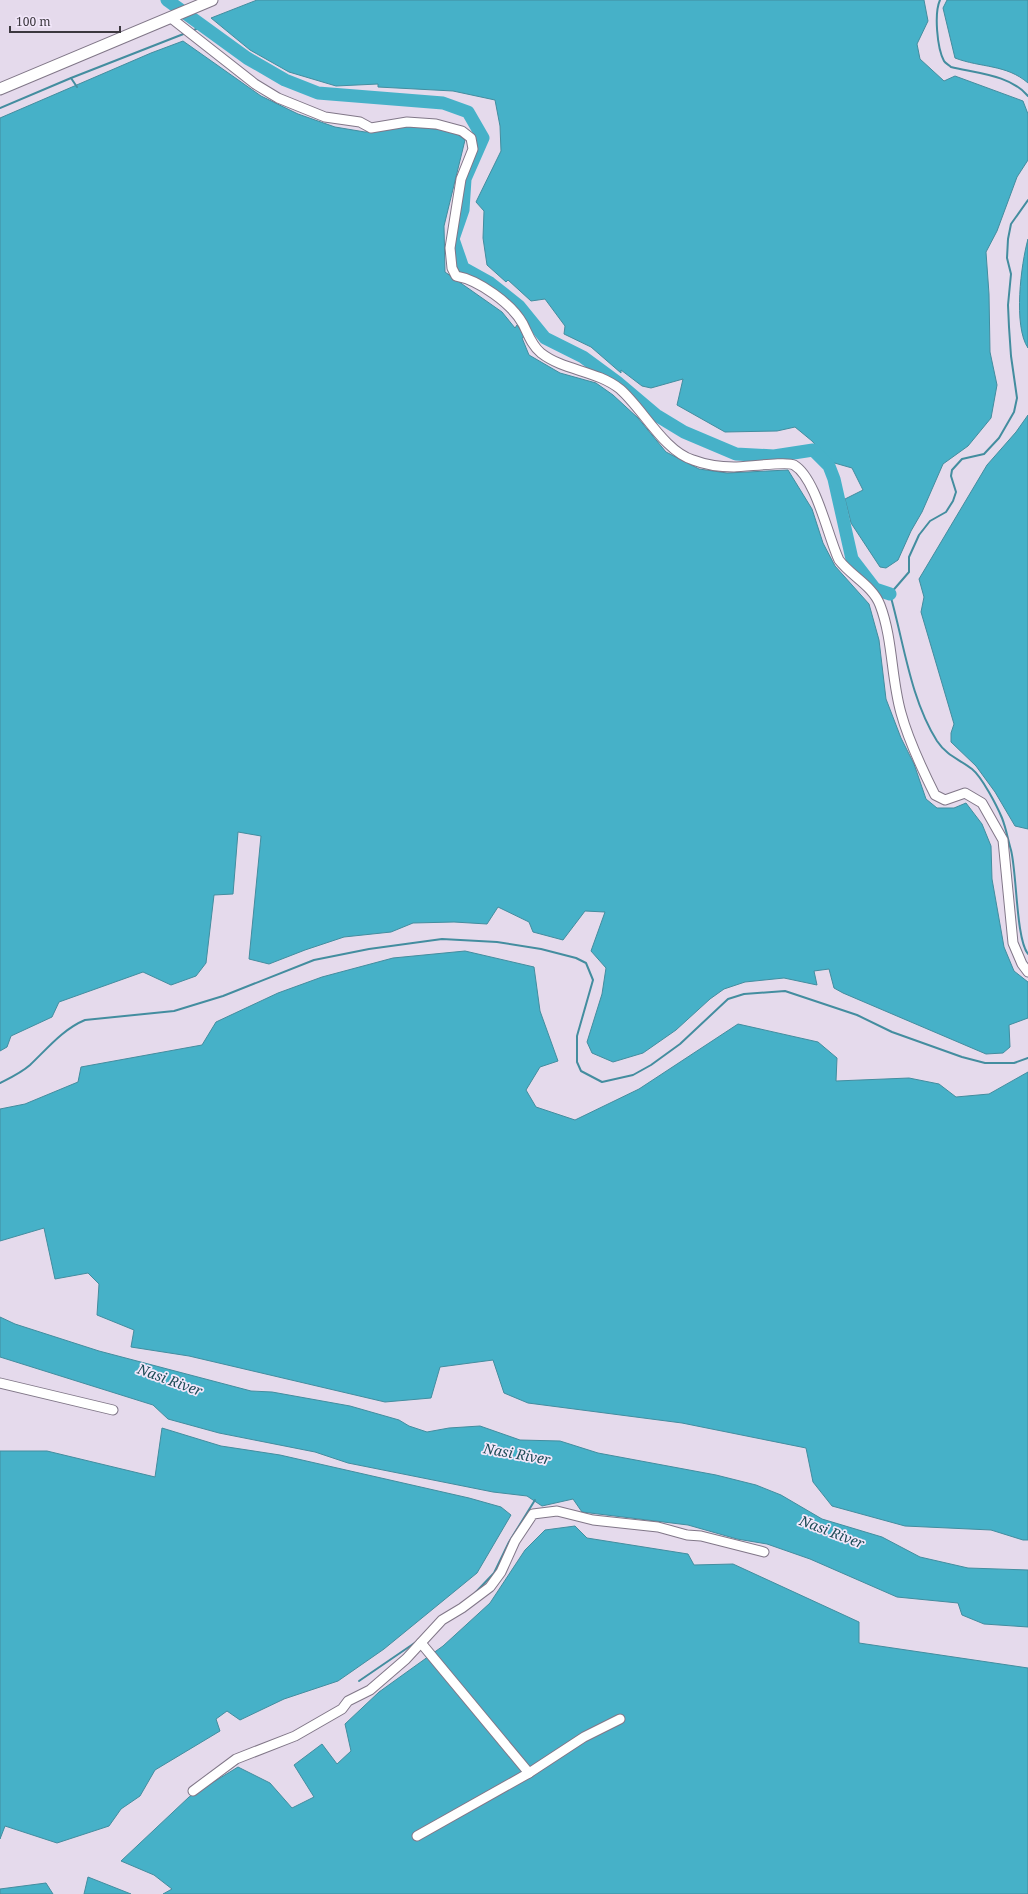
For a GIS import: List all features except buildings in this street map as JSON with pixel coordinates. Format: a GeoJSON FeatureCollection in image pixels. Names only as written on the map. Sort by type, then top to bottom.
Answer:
{"type":"FeatureCollection","features":[{"type":"Feature","properties":{"kind":"street"},"geometry":{"type":"LineString","coordinates":[[0,89],[173,18],[212,0]]}},
{"type":"Feature","properties":{"kind":"street"},"geometry":{"type":"LineString","coordinates":[[173,18],[254,84],[278,98],[325,117],[360,122],[371,128],[407,122],[436,124],[462,131],[471,138],[474,149],[461,179],[454,218],[450,248],[454,272],[468,278],[506,303],[523,323],[529,337],[540,352],[558,363],[604,378],[620,390],[672,447],[690,460],[706,464],[733,467],[784,463],[793,464],[802,472],[819,506],[839,560],[845,568],[875,595],[880,604],[888,636],[901,714],[935,795],[945,800],[965,794],[982,803],[1003,840],[1013,943],[1022,964],[1028,972]]}},
{"type":"Feature","properties":{"kind":"street"},"geometry":{"type":"LineString","coordinates":[[0,1383],[113,1410]]}},
{"type":"Feature","properties":{"kind":"street"},"geometry":{"type":"LineString","coordinates":[[193,1791],[236,1759],[295,1736],[342,1709],[348,1701],[370,1690],[393,1671],[442,1620],[462,1608],[490,1587],[501,1572],[515,1542],[533,1514],[557,1511],[593,1520],[658,1527],[764,1552]]}},
{"type":"Feature","properties":{"kind":"street"},"geometry":{"type":"LineString","coordinates":[[421,1643],[529,1774]]}},
{"type":"Feature","properties":{"kind":"street"},"geometry":{"type":"LineString","coordinates":[[417,1836],[529,1774],[584,1737],[620,1719]]}},
{"type":"Feature","properties":{"kind":"water"},"geometry":{"type":"Polygon","coordinates":[[[257,0],[924,0],[928,21],[917,44],[920,59],[944,81],[955,76],[1023,101],[1028,114],[1028,160],[1017,177],[997,231],[986,252],[989,294],[990,352],[997,385],[991,418],[968,446],[943,464],[922,512],[911,531],[898,560],[886,568],[880,567],[851,523],[845,499],[863,490],[852,468],[831,462],[812,441],[795,427],[777,431],[725,432],[677,405],[683,379],[651,388],[642,386],[621,370],[621,373],[591,347],[564,334],[565,326],[545,299],[531,301],[508,280],[506,282],[487,265],[483,238],[484,211],[476,202],[501,151],[500,126],[495,100],[453,91],[378,87],[378,84],[336,86],[289,72],[250,50],[211,18],[257,0]]]}},
{"type":"Feature","properties":{"kind":"water"},"geometry":{"type":"Polygon","coordinates":[[[947,0],[1028,0],[1028,83],[1011,72],[955,58],[943,8],[947,0]]]}},
{"type":"Feature","properties":{"kind":"water"},"geometry":{"type":"Polygon","coordinates":[[[183,41],[261,96],[298,114],[335,127],[365,132],[406,126],[453,131],[465,140],[444,226],[445,272],[502,312],[515,328],[517,325],[525,336],[522,338],[529,355],[560,373],[596,383],[613,395],[638,418],[666,452],[699,469],[727,473],[788,470],[812,509],[823,543],[835,566],[869,604],[879,640],[886,699],[901,738],[914,764],[926,799],[937,808],[954,808],[966,803],[982,824],[991,846],[992,879],[1004,947],[1014,971],[1028,982],[1028,1018],[1009,1025],[1010,1047],[1003,1053],[986,1054],[843,993],[834,988],[829,969],[814,971],[817,985],[784,978],[745,982],[724,989],[710,999],[676,1030],[643,1053],[613,1062],[592,1053],[587,1042],[602,994],[606,968],[591,951],[605,912],[585,911],[563,940],[533,932],[529,922],[498,907],[487,924],[454,922],[413,923],[391,932],[344,937],[269,964],[249,959],[261,836],[238,832],[233,894],[214,895],[206,963],[196,976],[171,985],[143,972],[59,1002],[52,1017],[11,1036],[7,1047],[0,1051],[0,118],[151,53],[183,41]]]}},
{"type":"Feature","properties":{"kind":"water"},"geometry":{"type":"Polygon","coordinates":[[[1028,239],[1028,348],[1023,338],[1021,325],[1020,295],[1023,263],[1028,239]]]}},
{"type":"Feature","properties":{"kind":"water"},"geometry":{"type":"Polygon","coordinates":[[[1028,415],[1028,829],[1015,826],[995,792],[976,766],[951,742],[951,733],[954,724],[921,612],[924,597],[919,579],[987,465],[1016,432],[1028,415]]]}},
{"type":"Feature","properties":{"kind":"water"},"geometry":{"type":"Polygon","coordinates":[[[465,951],[534,967],[540,1011],[558,1061],[540,1067],[526,1090],[536,1107],[575,1120],[639,1089],[738,1024],[818,1042],[837,1058],[836,1081],[909,1078],[939,1084],[956,1097],[989,1094],[1028,1072],[1028,1540],[1023,1540],[991,1530],[905,1526],[832,1506],[813,1482],[806,1448],[682,1423],[528,1403],[504,1393],[493,1360],[440,1367],[431,1398],[385,1402],[189,1356],[131,1347],[134,1330],[97,1315],[99,1284],[88,1273],[55,1279],[44,1228],[0,1241],[0,1109],[25,1104],[78,1082],[81,1067],[202,1045],[216,1022],[278,993],[322,977],[393,958],[465,951]]]}},
{"type":"Feature","properties":{"kind":"water","name":"Nasi River"},"geometry":{"type":"Polygon","coordinates":[[[0,1317],[15,1324],[99,1351],[251,1391],[272,1392],[350,1406],[399,1420],[409,1426],[427,1432],[449,1428],[480,1426],[520,1440],[560,1441],[598,1453],[716,1475],[756,1485],[781,1495],[822,1519],[882,1537],[920,1557],[968,1568],[1028,1570],[1028,1627],[984,1624],[962,1615],[958,1603],[897,1597],[810,1559],[767,1544],[737,1539],[688,1525],[582,1512],[573,1499],[542,1506],[527,1496],[493,1492],[348,1463],[315,1452],[219,1433],[168,1419],[153,1405],[0,1357],[0,1317]]]}},
{"type":"Feature","properties":{"kind":"water"},"geometry":{"type":"Polygon","coordinates":[[[162,1428],[221,1446],[280,1455],[469,1498],[501,1507],[511,1515],[477,1573],[384,1649],[338,1681],[284,1699],[240,1720],[227,1711],[216,1719],[220,1731],[155,1770],[140,1796],[121,1809],[109,1826],[57,1843],[5,1826],[0,1839],[0,1451],[47,1451],[155,1477],[162,1428]]]}},
{"type":"Feature","properties":{"kind":"water"},"geometry":{"type":"Polygon","coordinates":[[[575,1526],[587,1538],[688,1554],[694,1565],[733,1564],[859,1622],[859,1643],[1028,1668],[1028,1894],[163,1894],[172,1889],[154,1875],[121,1861],[189,1797],[238,1767],[270,1783],[292,1808],[314,1797],[294,1765],[322,1744],[337,1764],[351,1751],[345,1724],[379,1692],[443,1646],[490,1603],[525,1550],[545,1530],[575,1526]]]}},
{"type":"Feature","properties":{"kind":"water"},"geometry":{"type":"Polygon","coordinates":[[[88,1877],[131,1894],[84,1894],[88,1877]]]}},
{"type":"Feature","properties":{"kind":"water"},"geometry":{"type":"Polygon","coordinates":[[[46,1883],[53,1894],[0,1894],[0,1889],[46,1883]]]}},
{"type":"Feature","properties":{"kind":"waterway"},"geometry":{"type":"LineString","coordinates":[[167,0],[247,58],[285,80],[318,93],[443,103],[468,112],[483,138],[465,179],[463,210],[453,239],[463,268],[490,283],[519,306],[545,338],[583,357],[617,382],[656,415],[684,432],[736,454],[774,456],[813,450],[829,466],[834,479],[852,559],[875,589],[890,594]]}},
{"type":"Feature","properties":{"kind":"waterway"},"geometry":{"type":"LineString","coordinates":[[940,0],[937,13],[937,30],[940,48],[945,62],[951,67],[1003,79],[1021,89],[1028,96]]}},
{"type":"Feature","properties":{"kind":"waterway"},"geometry":{"type":"LineString","coordinates":[[192,31],[202,26]]}},
{"type":"Feature","properties":{"kind":"waterway"},"geometry":{"type":"LineString","coordinates":[[0,108],[71,78],[186,33]]}},
{"type":"Feature","properties":{"kind":"waterway"},"geometry":{"type":"LineString","coordinates":[[71,78],[77,87]]}},
{"type":"Feature","properties":{"kind":"waterway"},"geometry":{"type":"LineString","coordinates":[[1028,200],[1011,224],[1008,239],[1007,258],[1011,274],[1008,305],[1009,327],[1011,356],[1017,398],[1014,412],[999,438],[984,454],[962,459],[952,470],[951,476],[956,492],[953,501],[946,512],[930,521],[919,535],[909,557],[909,572],[890,594],[914,689],[928,724],[941,746],[953,757],[972,769],[980,778],[997,806],[1002,818],[1013,861],[1021,935],[1028,954]]}},
{"type":"Feature","properties":{"kind":"waterway"},"geometry":{"type":"LineString","coordinates":[[458,271],[463,268]]}},
{"type":"Feature","properties":{"kind":"waterway"},"geometry":{"type":"LineString","coordinates":[[0,1083],[27,1068],[62,1034],[85,1020],[174,1011],[223,996],[314,960],[369,949],[442,939],[497,942],[541,949],[576,958],[586,963],[593,980],[577,1036],[577,1062],[581,1071],[602,1082],[633,1075],[651,1065],[680,1044],[728,999],[744,994],[785,991],[857,1015],[892,1032],[962,1057],[985,1063],[1014,1063],[1028,1058]]}},
{"type":"Feature","properties":{"kind":"waterway"},"geometry":{"type":"LineString","coordinates":[[475,1593],[494,1573],[509,1542],[535,1500]]}},
{"type":"Feature","properties":{"kind":"waterway"},"geometry":{"type":"LineString","coordinates":[[359,1681],[419,1640]]}}]}
